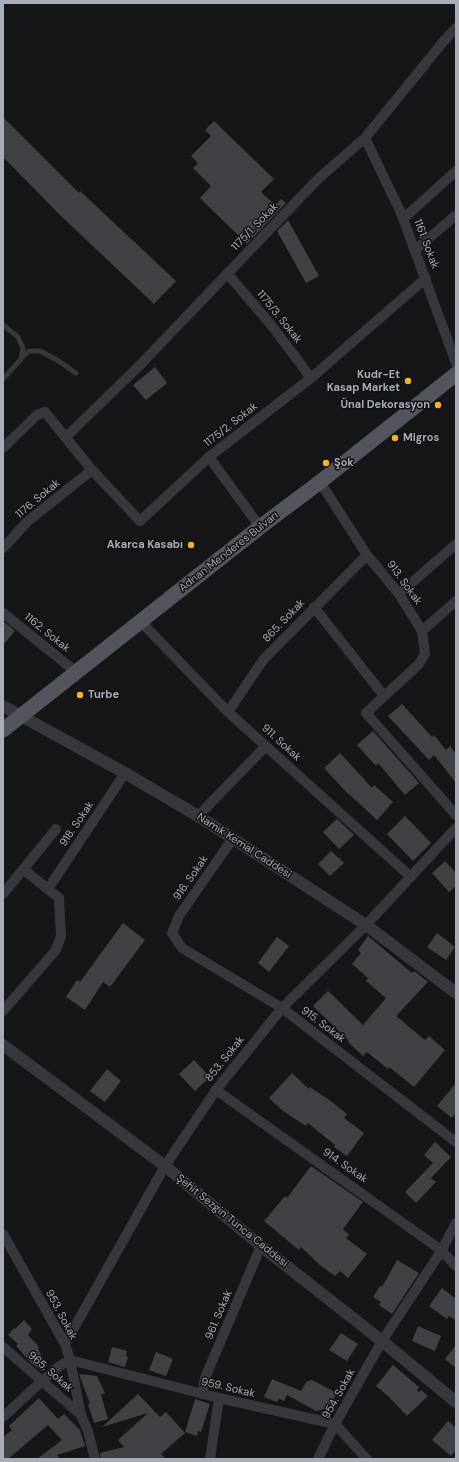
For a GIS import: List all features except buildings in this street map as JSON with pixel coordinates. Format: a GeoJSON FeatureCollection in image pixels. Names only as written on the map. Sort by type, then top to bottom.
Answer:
{"type":"FeatureCollection","features":[{"type":"Feature","properties":{"kind":"main road","name":"Adnan Menderes Bulvarı"},"geometry":{"type":"LineString","coordinates":[[3,730],[456,374]]}},
{"type":"Feature","properties":{"kind":"street","name":"1175/1. Sokak"},"geometry":{"type":"LineString","coordinates":[[66,436],[139,366],[319,178],[365,138],[456,28]]}},
{"type":"Feature","properties":{"kind":"street","name":"1161. Sokak"},"geometry":{"type":"LineString","coordinates":[[365,138],[403,218],[456,363]]}},
{"type":"Feature","properties":{"kind":"street"},"geometry":{"type":"LineString","coordinates":[[403,218],[456,171]]}},
{"type":"Feature","properties":{"kind":"street"},"geometry":{"type":"LineString","coordinates":[[415,250],[456,215]]}},
{"type":"Feature","properties":{"kind":"street","name":"1175/3. Sokak"},"geometry":{"type":"LineString","coordinates":[[227,274],[272,326],[310,378]]}},
{"type":"Feature","properties":{"kind":"street","name":"1175/2. Sokak"},"geometry":{"type":"LineString","coordinates":[[3,448],[38,415],[45,412],[66,436],[92,470],[140,521],[209,457],[310,378],[426,278]]}},
{"type":"Feature","properties":{"kind":"street"},"geometry":{"type":"LineString","coordinates":[[209,457],[260,527]]}},
{"type":"Feature","properties":{"kind":"street","name":"1176. Sokak"},"geometry":{"type":"LineString","coordinates":[[3,548],[28,521],[92,470]]}},
{"type":"Feature","properties":{"kind":"street","name":"913. Sokak"},"geometry":{"type":"LineString","coordinates":[[320,482],[367,555],[399,594],[422,631],[425,654],[419,664],[366,713],[456,815]]}},
{"type":"Feature","properties":{"kind":"street"},"geometry":{"type":"LineString","coordinates":[[399,594],[456,544]]}},
{"type":"Feature","properties":{"kind":"street","name":"865. Sokak"},"geometry":{"type":"LineString","coordinates":[[228,712],[263,660],[367,555]]}},
{"type":"Feature","properties":{"kind":"street"},"geometry":{"type":"LineString","coordinates":[[422,631],[456,601]]}},
{"type":"Feature","properties":{"kind":"street"},"geometry":{"type":"LineString","coordinates":[[314,607],[384,696]]}},
{"type":"Feature","properties":{"kind":"street","name":"1162. Sokak"},"geometry":{"type":"LineString","coordinates":[[3,613],[76,672]]}},
{"type":"Feature","properties":{"kind":"street","name":"911. Sokak"},"geometry":{"type":"LineString","coordinates":[[140,622],[228,712],[411,877]]}},
{"type":"Feature","properties":{"kind":"street","name":"Namık Kemal Caddesi"},"geometry":{"type":"LineString","coordinates":[[3,706],[125,772],[233,838],[366,925],[456,993]]}},
{"type":"Feature","properties":{"kind":"street"},"geometry":{"type":"LineString","coordinates":[[198,816],[266,746]]}},
{"type":"Feature","properties":{"kind":"street","name":"918. Sokak"},"geometry":{"type":"LineString","coordinates":[[48,889],[125,772]]}},
{"type":"Feature","properties":{"kind":"street","name":"918. Sokak"},"geometry":{"type":"LineString","coordinates":[[3,894],[56,828]]}},
{"type":"Feature","properties":{"kind":"street","name":"853. Sokak"},"geometry":{"type":"LineString","coordinates":[[65,1344],[165,1166],[216,1090],[282,1008],[366,925],[456,828]]}},
{"type":"Feature","properties":{"kind":"street","name":"916. Sokak"},"geometry":{"type":"LineString","coordinates":[[172,933],[179,916],[233,838]]}},
{"type":"Feature","properties":{"kind":"street"},"geometry":{"type":"LineString","coordinates":[[3,1011],[56,950],[60,936],[59,898],[22,869]]}},
{"type":"Feature","properties":{"kind":"street","name":"915. Sokak"},"geometry":{"type":"LineString","coordinates":[[172,933],[182,948],[282,1008],[456,1142]]}},
{"type":"Feature","properties":{"kind":"street","name":"Şehit Sezgin Tunca Caddesi"},"geometry":{"type":"LineString","coordinates":[[3,1045],[165,1166],[261,1246],[382,1341],[456,1402]]}},
{"type":"Feature","properties":{"kind":"street","name":"914. Sokak"},"geometry":{"type":"LineString","coordinates":[[216,1090],[441,1250],[456,1266]]}},
{"type":"Feature","properties":{"kind":"street","name":"954. Sokak"},"geometry":{"type":"LineString","coordinates":[[318,1459],[382,1341],[441,1250],[456,1223]]}},
{"type":"Feature","properties":{"kind":"street","name":"953. Sokak"},"geometry":{"type":"LineString","coordinates":[[3,1234],[65,1344],[70,1360],[81,1415],[88,1432],[95,1459]]}},
{"type":"Feature","properties":{"kind":"street","name":"961. Sokak"},"geometry":{"type":"LineString","coordinates":[[202,1394],[205,1378],[261,1246]]}},
{"type":"Feature","properties":{"kind":"street","name":"965. Sokak"},"geometry":{"type":"LineString","coordinates":[[3,1347],[81,1415]]}},
{"type":"Feature","properties":{"kind":"street"},"geometry":{"type":"LineString","coordinates":[[3,1417],[58,1367],[70,1360]]}},
{"type":"Feature","properties":{"kind":"street","name":"959. Sokak"},"geometry":{"type":"LineString","coordinates":[[70,1360],[218,1398],[336,1424]]}},
{"type":"Feature","properties":{"kind":"street"},"geometry":{"type":"LineString","coordinates":[[210,1459],[218,1398]]}},
{"type":"Feature","properties":{"kind":"street"},"geometry":{"type":"LineString","coordinates":[[336,1424],[367,1459]]}},
{"type":"Feature","properties":{"kind":"lane"},"geometry":{"type":"LineString","coordinates":[[3,325],[18,337],[23,348],[21,359]]}},
{"type":"Feature","properties":{"kind":"lane"},"geometry":{"type":"LineString","coordinates":[[3,379],[29,351],[40,351],[76,373]]}},
{"type":"Feature","properties":{"kind":"place","name":"Kudr-Et Kasap Market"},"geometry":{"type":"Point","coordinates":[408,381]}},
{"type":"Feature","properties":{"kind":"place","name":"Ünal Dekorasyon"},"geometry":{"type":"Point","coordinates":[438,405]}},
{"type":"Feature","properties":{"kind":"place","name":"Migros"},"geometry":{"type":"Point","coordinates":[395,438]}},
{"type":"Feature","properties":{"kind":"place","name":"Şok"},"geometry":{"type":"Point","coordinates":[326,463]}},
{"type":"Feature","properties":{"kind":"place","name":"Akarca Kasabı"},"geometry":{"type":"Point","coordinates":[191,545]}},
{"type":"Feature","properties":{"kind":"place","name":"Turbe"},"geometry":{"type":"Point","coordinates":[80,695]}}]}
